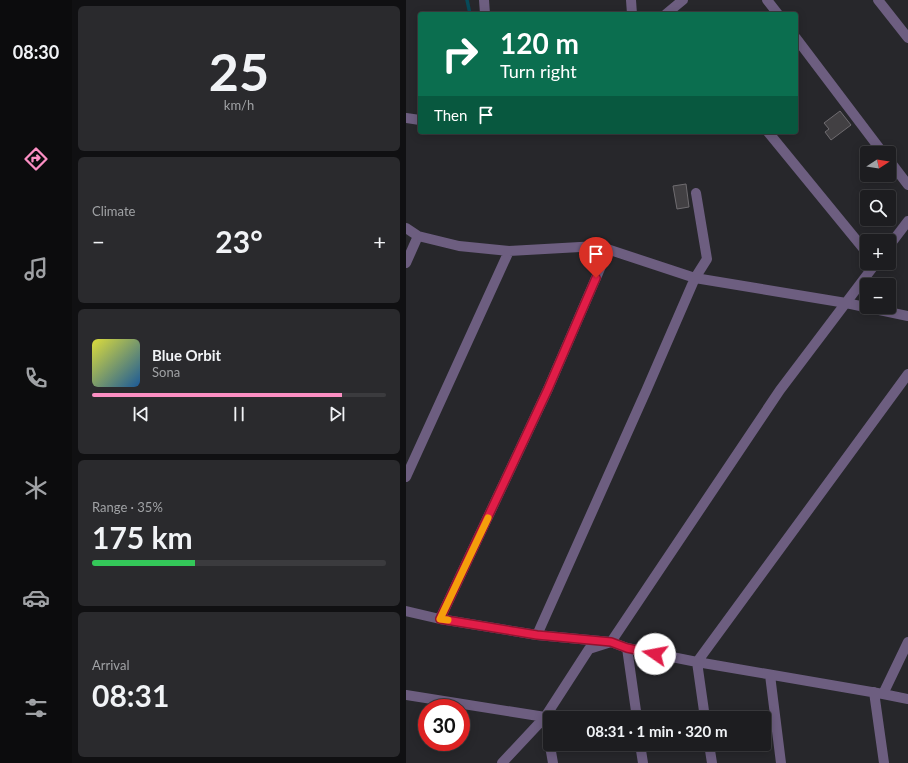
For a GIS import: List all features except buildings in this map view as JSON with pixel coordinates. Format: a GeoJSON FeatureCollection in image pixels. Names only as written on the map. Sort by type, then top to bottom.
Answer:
{"type":"FeatureCollection","features":[{"type":"Feature","properties":{"kind":"street"},"geometry":{"type":"LineString","coordinates":[[484,0],[485,12]]}},
{"type":"Feature","properties":{"kind":"street"},"geometry":{"type":"LineString","coordinates":[[631,0],[632,12]]}},
{"type":"Feature","properties":{"kind":"street"},"geometry":{"type":"LineString","coordinates":[[670,12],[683,0]]}},
{"type":"Feature","properties":{"kind":"street"},"geometry":{"type":"LineString","coordinates":[[767,0],[776,12]]}},
{"type":"Feature","properties":{"kind":"street"},"geometry":{"type":"LineString","coordinates":[[878,0],[908,38]]}},
{"type":"Feature","properties":{"kind":"street"},"geometry":{"type":"LineString","coordinates":[[798,41],[879,146]]}},
{"type":"Feature","properties":{"kind":"street"},"geometry":{"type":"LineString","coordinates":[[406,118],[418,120]]}},
{"type":"Feature","properties":{"kind":"street"},"geometry":{"type":"LineString","coordinates":[[770,134],[860,244]]}},
{"type":"Feature","properties":{"kind":"street"},"geometry":{"type":"LineString","coordinates":[[896,169],[908,185]]}},
{"type":"Feature","properties":{"kind":"street"},"geometry":{"type":"LineString","coordinates":[[537,635],[695,278],[707,259],[696,194]]}},
{"type":"Feature","properties":{"kind":"street"},"geometry":{"type":"LineString","coordinates":[[896,237],[908,221]]}},
{"type":"Feature","properties":{"kind":"street"},"geometry":{"type":"LineString","coordinates":[[406,228],[418,236],[459,246],[509,250],[598,246],[695,278],[846,303],[908,316]]}},
{"type":"Feature","properties":{"kind":"street"},"geometry":{"type":"LineString","coordinates":[[406,263],[418,236]]}},
{"type":"Feature","properties":{"kind":"street"},"geometry":{"type":"LineString","coordinates":[[406,477],[509,250]]}},
{"type":"Feature","properties":{"kind":"street"},"geometry":{"type":"LineString","coordinates":[[440,619],[548,389],[608,250]]}},
{"type":"Feature","properties":{"kind":"street"},"geometry":{"type":"LineString","coordinates":[[548,711],[589,649],[611,642],[780,390],[871,270]]}},
{"type":"Feature","properties":{"kind":"street"},"geometry":{"type":"LineString","coordinates":[[704,711],[697,662],[908,374]]}},
{"type":"Feature","properties":{"kind":"street"},"geometry":{"type":"LineString","coordinates":[[406,611],[440,619],[537,635],[611,642],[627,648],[697,662],[908,699]]}},
{"type":"Feature","properties":{"kind":"street"},"geometry":{"type":"LineString","coordinates":[[884,763],[879,693],[908,642]]}},
{"type":"Feature","properties":{"kind":"street"},"geometry":{"type":"LineString","coordinates":[[627,648],[636,711]]}},
{"type":"Feature","properties":{"kind":"street"},"geometry":{"type":"LineString","coordinates":[[770,675],[781,763]]}},
{"type":"Feature","properties":{"kind":"street"},"geometry":{"type":"LineString","coordinates":[[406,695],[543,717]]}},
{"type":"Feature","properties":{"kind":"street"},"geometry":{"type":"LineString","coordinates":[[502,763],[543,718]]}},
{"type":"Feature","properties":{"kind":"street"},"geometry":{"type":"LineString","coordinates":[[551,751],[553,763]]}},
{"type":"Feature","properties":{"kind":"street"},"geometry":{"type":"LineString","coordinates":[[641,751],[643,763]]}},
{"type":"Feature","properties":{"kind":"street"},"geometry":{"type":"LineString","coordinates":[[710,751],[712,763]]}},
{"type":"Feature","properties":{"kind":"waterway"},"geometry":{"type":"LineString","coordinates":[[467,0],[470,12]]}},
{"type":"Feature","properties":{"kind":"slow traffic"},"geometry":{"type":"LineString","coordinates":[[448,620],[440,619],[488,518]]}},
{"type":"Feature","properties":{"kind":"route"},"geometry":{"type":"LineString","coordinates":[[596,278],[548,389],[440,619],[537,635],[611,642],[627,648],[655,654]]}}]}
